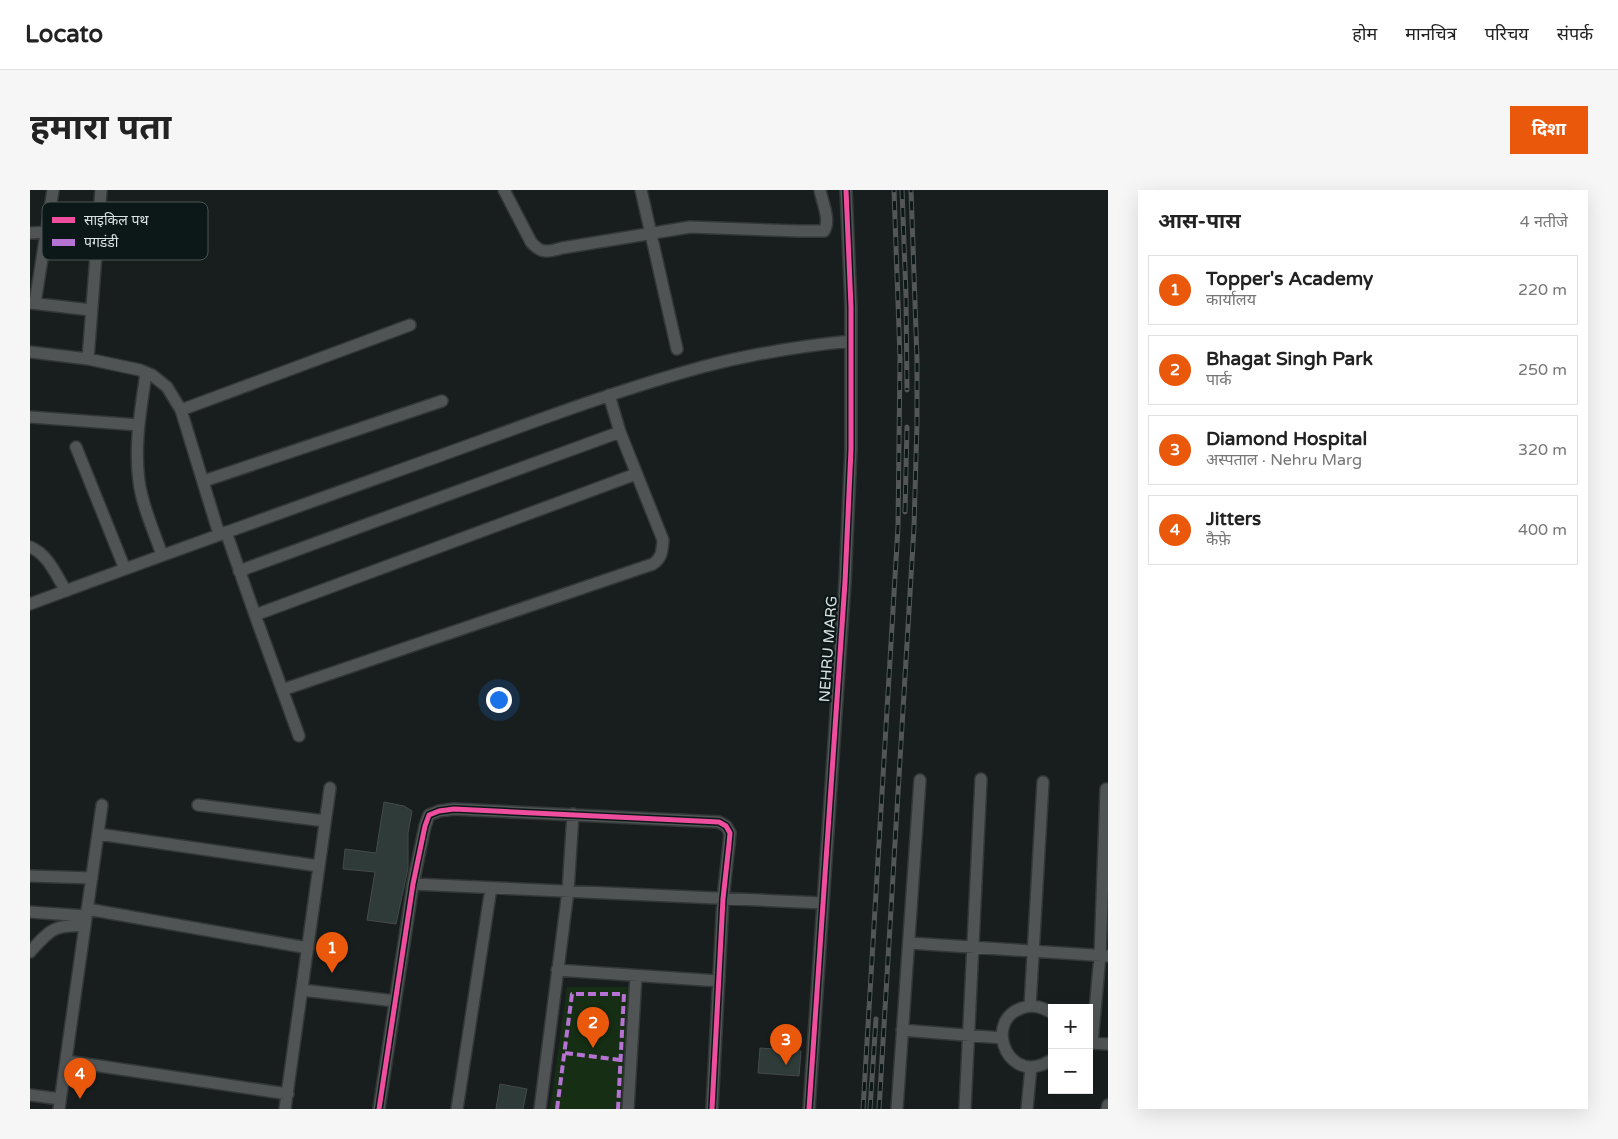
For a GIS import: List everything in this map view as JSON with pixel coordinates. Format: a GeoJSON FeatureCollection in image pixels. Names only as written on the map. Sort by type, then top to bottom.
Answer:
{"type":"FeatureCollection","features":[{"type":"Feature","properties":{"kind":"street"},"geometry":{"type":"LineString","coordinates":[[504,190],[531,242],[542,251],[552,251],[690,227],[799,232],[824,230],[827,227],[827,219],[820,190]]}},
{"type":"Feature","properties":{"kind":"street"},"geometry":{"type":"LineString","coordinates":[[641,190],[677,349]]}},
{"type":"Feature","properties":{"kind":"street","name":"NEHRU MARG"},"geometry":{"type":"LineString","coordinates":[[809,1109],[845,582],[852,432],[851,307],[846,190]]}},
{"type":"Feature","properties":{"kind":"street"},"geometry":{"type":"LineString","coordinates":[[42,252],[32,303],[91,310]]}},
{"type":"Feature","properties":{"kind":"street"},"geometry":{"type":"LineString","coordinates":[[88,359],[95,260]]}},
{"type":"Feature","properties":{"kind":"street"},"geometry":{"type":"LineString","coordinates":[[181,410],[410,325]]}},
{"type":"Feature","properties":{"kind":"street"},"geometry":{"type":"LineString","coordinates":[[30,604],[609,395],[723,362],[790,348],[851,341]]}},
{"type":"Feature","properties":{"kind":"street"},"geometry":{"type":"LineString","coordinates":[[30,352],[88,359],[122,366],[152,375],[167,387],[181,410],[204,481],[239,570],[299,736]]}},
{"type":"Feature","properties":{"kind":"street"},"geometry":{"type":"LineString","coordinates":[[146,373],[139,426],[139,481],[142,496],[162,555]]}},
{"type":"Feature","properties":{"kind":"street"},"geometry":{"type":"LineString","coordinates":[[282,690],[652,564],[661,556],[663,540],[620,432],[609,395]]}},
{"type":"Feature","properties":{"kind":"street"},"geometry":{"type":"LineString","coordinates":[[204,481],[442,401]]}},
{"type":"Feature","properties":{"kind":"street"},"geometry":{"type":"LineString","coordinates":[[30,417],[139,426]]}},
{"type":"Feature","properties":{"kind":"street"},"geometry":{"type":"LineString","coordinates":[[239,570],[620,432]]}},
{"type":"Feature","properties":{"kind":"street"},"geometry":{"type":"LineString","coordinates":[[76,447],[125,569]]}},
{"type":"Feature","properties":{"kind":"street"},"geometry":{"type":"LineString","coordinates":[[255,615],[636,474]]}},
{"type":"Feature","properties":{"kind":"street"},"geometry":{"type":"LineString","coordinates":[[30,547],[38,550],[46,559],[66,591]]}},
{"type":"Feature","properties":{"kind":"street"},"geometry":{"type":"LineString","coordinates":[[965,1109],[981,779]]}},
{"type":"Feature","properties":{"kind":"street"},"geometry":{"type":"LineString","coordinates":[[897,1109],[920,780]]}},
{"type":"Feature","properties":{"kind":"street"},"geometry":{"type":"LineString","coordinates":[[1030,1006],[1043,782]]}},
{"type":"Feature","properties":{"kind":"street"},"geometry":{"type":"LineString","coordinates":[[286,1109],[330,788]]}},
{"type":"Feature","properties":{"kind":"street"},"geometry":{"type":"LineString","coordinates":[[1093,1030],[1104,956],[1106,789]]}},
{"type":"Feature","properties":{"kind":"street"},"geometry":{"type":"LineString","coordinates":[[30,1095],[59,1104],[102,804]]}},
{"type":"Feature","properties":{"kind":"street"},"geometry":{"type":"LineString","coordinates":[[198,805],[325,821]]}},
{"type":"Feature","properties":{"kind":"street"},"geometry":{"type":"LineString","coordinates":[[383,1109],[413,884],[425,826],[429,815],[439,811],[464,808],[719,822],[726,826],[730,833],[724,899],[712,1109]]}},
{"type":"Feature","properties":{"kind":"street"},"geometry":{"type":"LineString","coordinates":[[540,1109],[568,891],[573,814]]}},
{"type":"Feature","properties":{"kind":"street"},"geometry":{"type":"LineString","coordinates":[[98,834],[319,866]]}},
{"type":"Feature","properties":{"kind":"street"},"geometry":{"type":"LineString","coordinates":[[30,876],[92,878]]}},
{"type":"Feature","properties":{"kind":"street"},"geometry":{"type":"LineString","coordinates":[[413,884],[822,904]]}},
{"type":"Feature","properties":{"kind":"street"},"geometry":{"type":"LineString","coordinates":[[457,1109],[490,888]]}},
{"type":"Feature","properties":{"kind":"street"},"geometry":{"type":"LineString","coordinates":[[30,912],[86,917],[308,948]]}},
{"type":"Feature","properties":{"kind":"street"},"geometry":{"type":"LineString","coordinates":[[30,952],[51,931],[86,917]]}},
{"type":"Feature","properties":{"kind":"street"},"geometry":{"type":"LineString","coordinates":[[909,943],[1104,956]]}},
{"type":"Feature","properties":{"kind":"street"},"geometry":{"type":"LineString","coordinates":[[557,970],[719,981]]}},
{"type":"Feature","properties":{"kind":"street"},"geometry":{"type":"LineString","coordinates":[[628,1109],[636,976]]}},
{"type":"Feature","properties":{"kind":"street"},"geometry":{"type":"LineString","coordinates":[[302,990],[396,1001]]}},
{"type":"Feature","properties":{"kind":"street"},"geometry":{"type":"LineString","coordinates":[[1048,1011],[1040,1007],[1030,1006],[1016,1010],[1008,1016],[1003,1026],[1002,1038],[1008,1056],[1023,1066],[1031,1067],[1048,1062]]}},
{"type":"Feature","properties":{"kind":"street"},"geometry":{"type":"LineString","coordinates":[[902,1030],[1002,1038]]}},
{"type":"Feature","properties":{"kind":"street"},"geometry":{"type":"LineString","coordinates":[[1093,1043],[1108,1044]]}},
{"type":"Feature","properties":{"kind":"street"},"geometry":{"type":"LineString","coordinates":[[66,1061],[288,1094]]}},
{"type":"Feature","properties":{"kind":"street"},"geometry":{"type":"LineString","coordinates":[[1027,1109],[1031,1067]]}},
{"type":"Feature","properties":{"kind":"street"},"geometry":{"type":"LineString","coordinates":[[1107,1109],[1108,1105]]}},
{"type":"Feature","properties":{"kind":"green space"},"geometry":{"type":"Polygon","coordinates":[[[567,987],[631,987],[624,1109],[550,1109],[567,987]]]}},
{"type":"Feature","properties":{"kind":"building"},"geometry":{"type":"Polygon","coordinates":[[[384,802],[404,806],[412,811],[408,833],[408,868],[396,924],[367,920],[375,872],[343,869],[345,849],[376,853],[384,802]]]}},
{"type":"Feature","properties":{"kind":"building"},"geometry":{"type":"Polygon","coordinates":[[[760,1048],[801,1051],[799,1076],[758,1073],[760,1048]]]}},
{"type":"Feature","properties":{"kind":"building"},"geometry":{"type":"Polygon","coordinates":[[[500,1084],[527,1089],[523,1109],[496,1109],[500,1084]]]}},
{"type":"Feature","properties":{"kind":"railway"},"geometry":{"type":"LineString","coordinates":[[863,1109],[898,527],[900,358],[894,190]]}},
{"type":"Feature","properties":{"kind":"railway"},"geometry":{"type":"LineString","coordinates":[[902,190],[907,390]]}},
{"type":"Feature","properties":{"kind":"railway"},"geometry":{"type":"LineString","coordinates":[[879,1109],[914,527],[917,359],[911,190]]}},
{"type":"Feature","properties":{"kind":"railway"},"geometry":{"type":"LineString","coordinates":[[905,512],[907,427]]}},
{"type":"Feature","properties":{"kind":"railway"},"geometry":{"type":"LineString","coordinates":[[870,1109],[876,1019]]}},
{"type":"Feature","properties":{"kind":"marked path"},"geometry":{"type":"LineString","coordinates":[[557,1109],[572,994],[624,994],[618,1109]]}},
{"type":"Feature","properties":{"kind":"marked path"},"geometry":{"type":"LineString","coordinates":[[565,1053],[620,1060]]}},
{"type":"Feature","properties":{"kind":"cycle path"},"geometry":{"type":"LineString","coordinates":[[809,1109],[845,582],[851,449],[851,307],[846,190]]}},
{"type":"Feature","properties":{"kind":"cycle path"},"geometry":{"type":"LineString","coordinates":[[379,1109],[413,884],[425,826],[429,815],[439,811],[454,809],[719,822],[726,826],[730,833],[723,899],[712,1109]]}},
{"type":"Feature","properties":{"kind":"place","name":"Topper's Academy"},"geometry":{"type":"Point","coordinates":[332,973]}},
{"type":"Feature","properties":{"kind":"place","name":"Bhagat Singh Park"},"geometry":{"type":"Point","coordinates":[593,1048]}},
{"type":"Feature","properties":{"kind":"place","name":"Diamond Hospital"},"geometry":{"type":"Point","coordinates":[786,1065]}},
{"type":"Feature","properties":{"kind":"place","name":"Jitters"},"geometry":{"type":"Point","coordinates":[80,1099]}}]}
